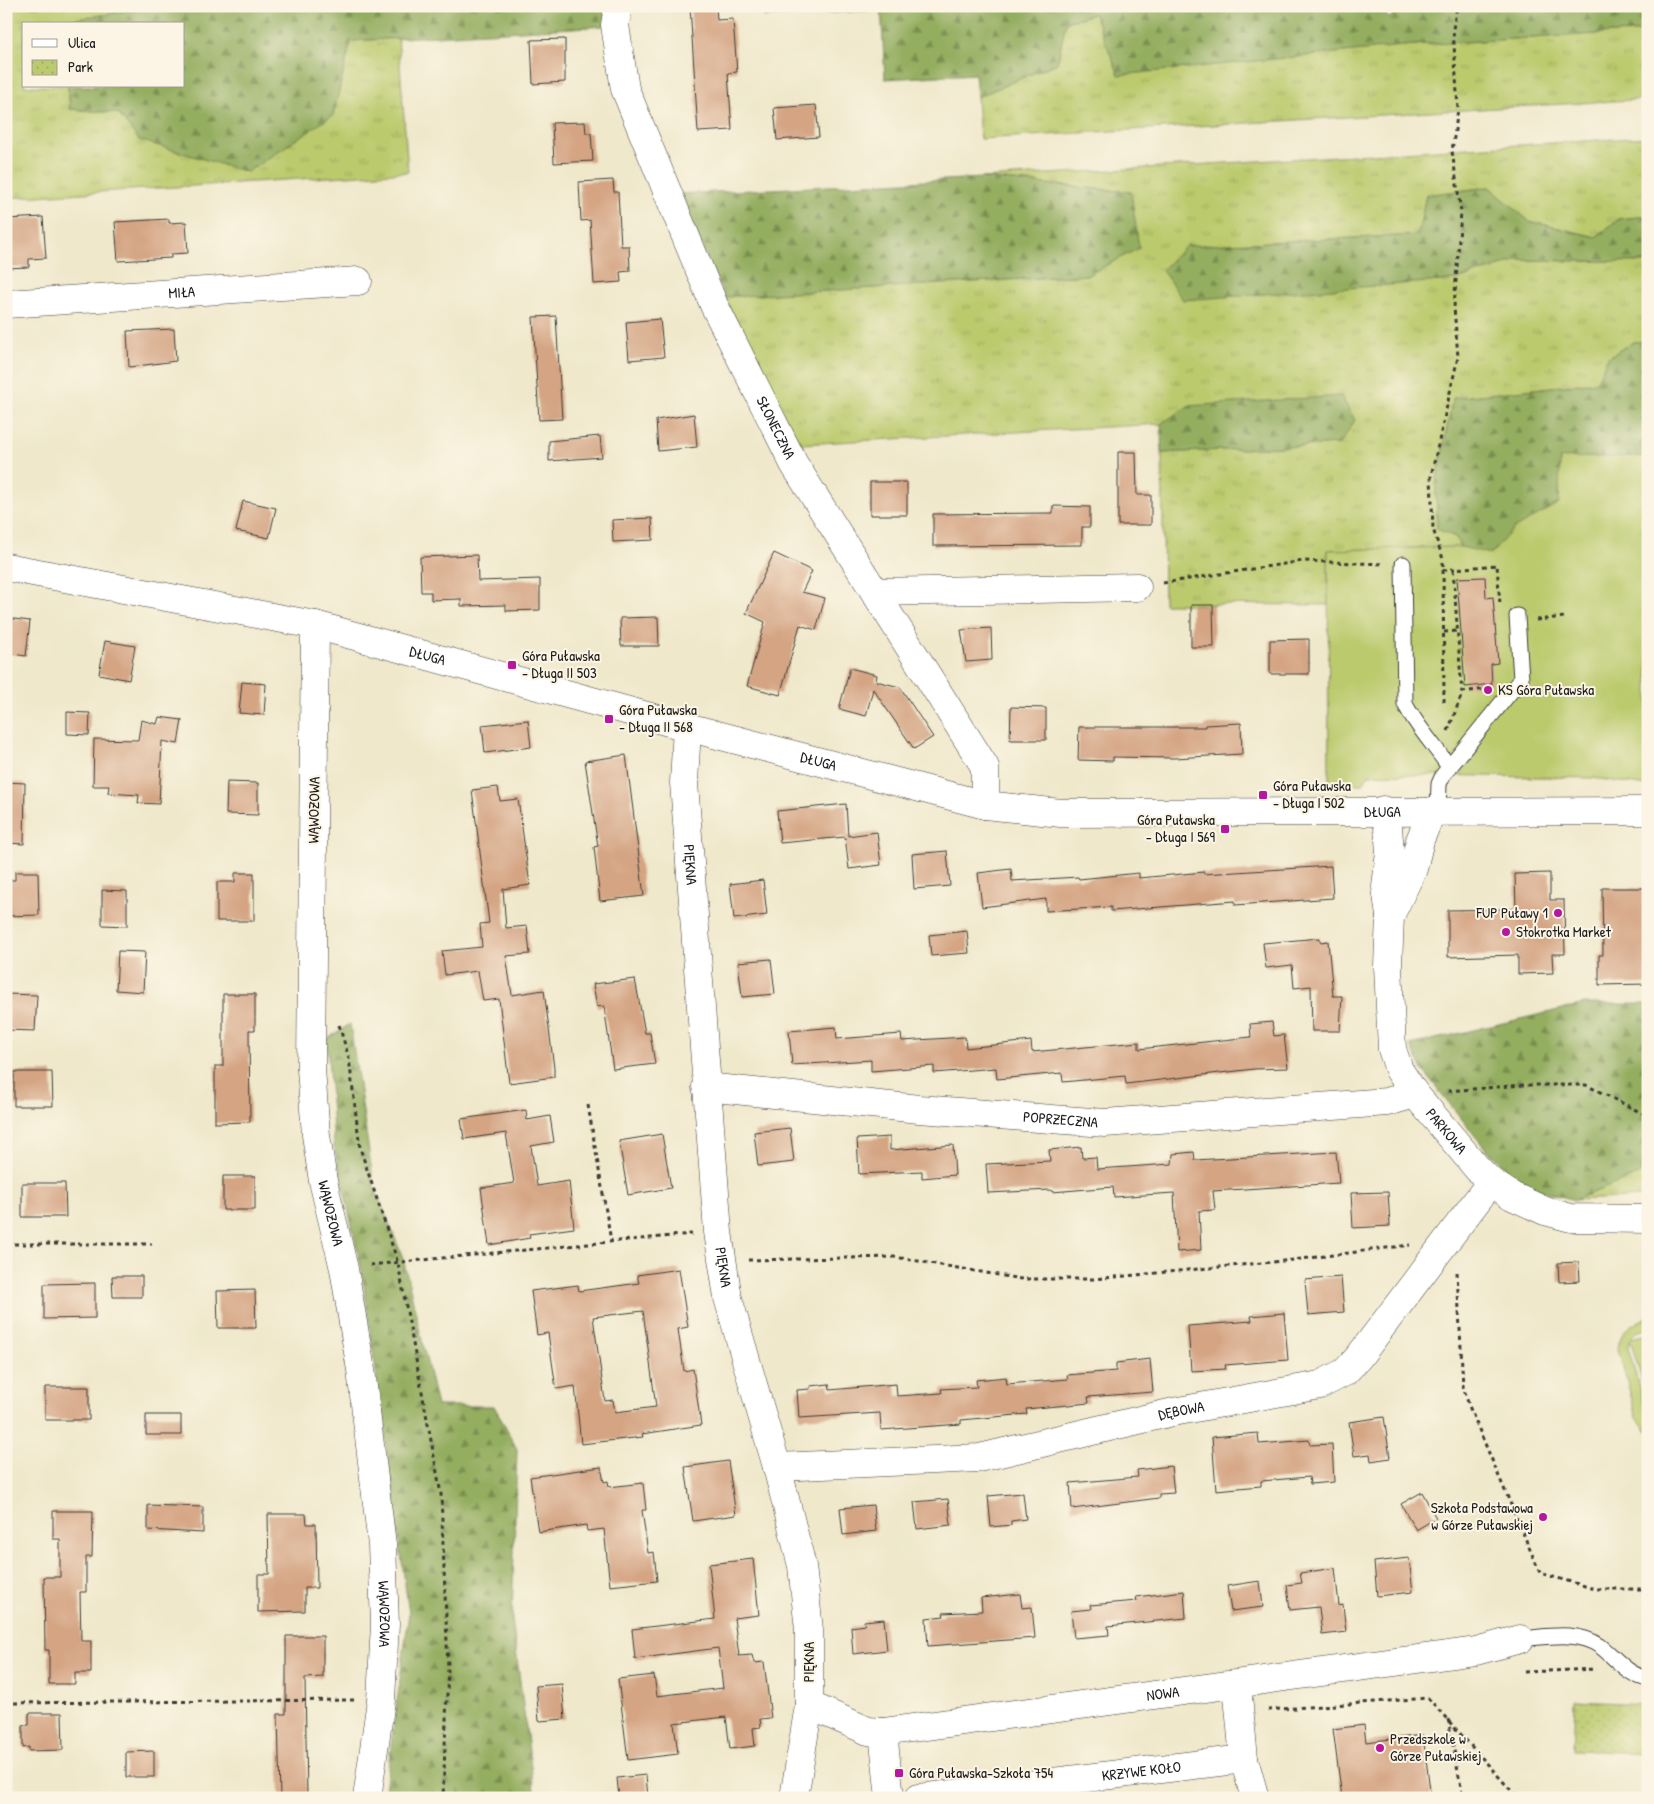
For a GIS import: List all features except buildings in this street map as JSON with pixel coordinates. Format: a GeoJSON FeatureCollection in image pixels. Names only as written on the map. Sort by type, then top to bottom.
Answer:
{"type":"FeatureCollection","features":[{"type":"Feature","properties":{"kind":"street","name":"SŁONECZNA"},"geometry":{"type":"LineString","coordinates":[[616,16],[626,89],[714,305],[794,464],[985,767],[984,805]]}},
{"type":"Feature","properties":{"kind":"street","name":"MIŁA"},"geometry":{"type":"LineString","coordinates":[[6,304],[358,281]]}},
{"type":"Feature","properties":{"kind":"street","name":"DŁUGA"},"geometry":{"type":"LineString","coordinates":[[6,567],[315,626],[984,805],[1062,813],[1383,810],[1648,811]]}},
{"type":"Feature","properties":{"kind":"street"},"geometry":{"type":"LineString","coordinates":[[874,592],[1137,587]]}},
{"type":"Feature","properties":{"kind":"street","name":"WĄWOZOWA"},"geometry":{"type":"LineString","coordinates":[[315,626],[311,1069],[316,1135],[323,1181],[344,1270],[361,1370],[382,1545],[385,1624],[381,1700],[367,1798]]}},
{"type":"Feature","properties":{"kind":"street","name":"PIĘKNA"},"geometry":{"type":"LineString","coordinates":[[687,727],[684,783],[718,1232],[728,1298],[777,1467],[802,1566],[809,1630],[809,1705],[794,1798]]}},
{"type":"Feature","properties":{"kind":"street","name":"PARKOWA"},"geometry":{"type":"LineString","coordinates":[[1383,810],[1389,836],[1390,852],[1386,887],[1390,916],[1388,966],[1392,1049],[1398,1070],[1415,1094],[1491,1182],[1512,1196],[1545,1211],[1572,1218],[1602,1220],[1648,1219]]}},
{"type":"Feature","properties":{"kind":"street","name":"PARKOWA"},"geometry":{"type":"LineString","coordinates":[[1390,916],[1413,869],[1420,840],[1435,811]]}},
{"type":"Feature","properties":{"kind":"street","name":"POPRZECZNA"},"geometry":{"type":"LineString","coordinates":[[706,1087],[919,1109],[1106,1123],[1387,1102],[1415,1094]]}},
{"type":"Feature","properties":{"kind":"street","name":"DĘBOWA"},"geometry":{"type":"LineString","coordinates":[[777,1467],[979,1458],[1173,1412],[1320,1385],[1344,1372],[1358,1358],[1491,1182]]}},
{"type":"Feature","properties":{"kind":"street","name":"NOWA"},"geometry":{"type":"LineString","coordinates":[[809,1705],[868,1731],[882,1732],[1476,1651],[1520,1639]]}},
{"type":"Feature","properties":{"kind":"street"},"geometry":{"type":"LineString","coordinates":[[1237,1685],[1244,1759],[1254,1798]]}},
{"type":"Feature","properties":{"kind":"street"},"geometry":{"type":"LineString","coordinates":[[882,1732],[890,1798]]}},
{"type":"Feature","properties":{"kind":"street","name":"KRZYWE KOŁO"},"geometry":{"type":"LineString","coordinates":[[919,1798],[1244,1759]]}},
{"type":"Feature","properties":{"kind":"lane"},"geometry":{"type":"LineString","coordinates":[[1403,564],[1405,704],[1413,721],[1439,752],[1449,768]]}},
{"type":"Feature","properties":{"kind":"lane"},"geometry":{"type":"LineString","coordinates":[[1435,811],[1439,784],[1449,768],[1521,679],[1517,616]]}},
{"type":"Feature","properties":{"kind":"lane"},"geometry":{"type":"LineString","coordinates":[[1520,1639],[1579,1637],[1601,1647],[1624,1668],[1648,1679]]}},
{"type":"Feature","properties":{"kind":"path"},"geometry":{"type":"LineString","coordinates":[[1444,702],[1443,560],[1433,529],[1431,476],[1458,357],[1454,307],[1461,212],[1452,151],[1458,109],[1453,29],[1457,6]]}},
{"type":"Feature","properties":{"kind":"path"},"geometry":{"type":"LineString","coordinates":[[1137,587],[1304,561],[1403,564]]}},
{"type":"Feature","properties":{"kind":"path"},"geometry":{"type":"LineString","coordinates":[[1443,570],[1483,567]]}},
{"type":"Feature","properties":{"kind":"path"},"geometry":{"type":"LineString","coordinates":[[1439,752],[1462,692],[1453,569]]}},
{"type":"Feature","properties":{"kind":"path"},"geometry":{"type":"LineString","coordinates":[[1541,619],[1565,617]]}},
{"type":"Feature","properties":{"kind":"path"},"geometry":{"type":"LineString","coordinates":[[1444,632],[1457,631]]}},
{"type":"Feature","properties":{"kind":"path"},"geometry":{"type":"LineString","coordinates":[[1462,692],[1492,689]]}},
{"type":"Feature","properties":{"kind":"path"},"geometry":{"type":"LineString","coordinates":[[338,1020],[349,1058],[360,1148],[398,1263],[441,1494],[448,1668],[442,1798]]}},
{"type":"Feature","properties":{"kind":"path"},"geometry":{"type":"LineString","coordinates":[[1415,1094],[1523,1085],[1586,1085],[1648,1116]]}},
{"type":"Feature","properties":{"kind":"path"},"geometry":{"type":"LineString","coordinates":[[588,1105],[611,1241]]}},
{"type":"Feature","properties":{"kind":"path"},"geometry":{"type":"LineString","coordinates":[[360,1265],[718,1232]]}},
{"type":"Feature","properties":{"kind":"path"},"geometry":{"type":"LineString","coordinates":[[722,1261],[895,1257],[1021,1279],[1093,1279],[1294,1260],[1448,1237],[1456,1255],[1463,1386],[1469,1406],[1540,1572],[1595,1589],[1648,1589]]}},
{"type":"Feature","properties":{"kind":"path"},"geometry":{"type":"LineString","coordinates":[[6,1244],[152,1244]]}},
{"type":"Feature","properties":{"kind":"path"},"geometry":{"type":"LineString","coordinates":[[1524,1672],[1624,1668]]}},
{"type":"Feature","properties":{"kind":"path"},"geometry":{"type":"LineString","coordinates":[[1268,1710],[1428,1698],[1518,1798]]}},
{"type":"Feature","properties":{"kind":"path"},"geometry":{"type":"LineString","coordinates":[[6,1703],[381,1700]]}},
{"type":"Feature","properties":{"kind":"path"},"geometry":{"type":"LineString","coordinates":[[1448,1718],[1462,1798]]}},
{"type":"Feature","properties":{"kind":"green space"},"geometry":{"type":"Polygon","coordinates":[[[6,6],[159,6],[65,22],[22,22],[22,88],[68,88],[70,109],[118,113],[139,140],[333,115],[351,41],[398,38],[408,172],[6,198],[6,6]]]}},
{"type":"Feature","properties":{"kind":"green space"},"geometry":{"type":"Polygon","coordinates":[[[159,6],[609,6],[606,26],[351,41],[333,115],[247,172],[139,140],[118,113],[70,109],[68,88],[185,88],[185,22],[64,21],[159,6]]]}},
{"type":"Feature","properties":{"kind":"green space"},"geometry":{"type":"Polygon","coordinates":[[[763,6],[881,6],[881,10],[764,17],[763,6]]]}},
{"type":"Feature","properties":{"kind":"green space"},"geometry":{"type":"Polygon","coordinates":[[[881,6],[1378,6],[1389,18],[1406,6],[1648,6],[1648,31],[1413,45],[1119,75],[1094,14],[1066,22],[1057,63],[977,97],[975,74],[885,79],[881,6]]]}},
{"type":"Feature","properties":{"kind":"green space"},"geometry":{"type":"Polygon","coordinates":[[[1094,14],[1413,45],[1648,31],[1648,99],[980,139],[977,97],[1057,63],[1066,22],[1094,14]]]}},
{"type":"Feature","properties":{"kind":"green space"},"geometry":{"type":"Polygon","coordinates":[[[1648,137],[1648,216],[1619,219],[1596,237],[1529,221],[1489,187],[1426,195],[1418,235],[1186,246],[1456,280],[1518,260],[1648,262],[1648,341],[1633,342],[1607,358],[1597,382],[1453,398],[1436,485],[1437,529],[1456,537],[1461,547],[1328,550],[1328,605],[1164,604],[1162,453],[1339,444],[1189,406],[1161,424],[801,444],[756,368],[725,297],[1088,275],[1131,192],[982,178],[1648,137]]]}},
{"type":"Feature","properties":{"kind":"green space"},"geometry":{"type":"Polygon","coordinates":[[[982,178],[1131,192],[1139,248],[1088,275],[725,297],[677,194],[982,178]]]}},
{"type":"Feature","properties":{"kind":"green space"},"geometry":{"type":"Polygon","coordinates":[[[1489,187],[1529,221],[1596,237],[1619,219],[1648,216],[1648,262],[1518,260],[1456,280],[1183,300],[1162,270],[1186,246],[1418,235],[1426,195],[1489,187]]]}},
{"type":"Feature","properties":{"kind":"green space"},"geometry":{"type":"Polygon","coordinates":[[[1648,341],[1648,456],[1560,458],[1559,503],[1513,529],[1491,554],[1461,547],[1456,537],[1437,529],[1436,485],[1453,398],[1597,382],[1607,358],[1633,342],[1648,341]]]}},
{"type":"Feature","properties":{"kind":"green space"},"geometry":{"type":"Polygon","coordinates":[[[1341,396],[1355,420],[1340,444],[1162,453],[1161,424],[1188,406],[1341,396]]]}},
{"type":"Feature","properties":{"kind":"green space","name":"KS Góra Puławska"},"geometry":{"type":"Polygon","coordinates":[[[1648,456],[1648,786],[1592,778],[1369,774],[1363,784],[1329,784],[1328,550],[1461,547],[1491,554],[1513,529],[1559,503],[1560,458],[1648,456]]]}},
{"type":"Feature","properties":{"kind":"green space"},"geometry":{"type":"Polygon","coordinates":[[[1584,1004],[1648,1004],[1648,1171],[1574,1200],[1540,1190],[1512,1174],[1484,1147],[1422,1069],[1410,1045],[1584,1004]]]}},
{"type":"Feature","properties":{"kind":"green space"},"geometry":{"type":"Polygon","coordinates":[[[350,1024],[374,1186],[403,1258],[437,1406],[494,1406],[517,1449],[512,1619],[535,1798],[384,1798],[409,1613],[362,1271],[334,1146],[327,1039],[350,1024]]]}},
{"type":"Feature","properties":{"kind":"green space"},"geometry":{"type":"Polygon","coordinates":[[[1648,1171],[1648,1197],[1574,1200],[1648,1171]]]}},
{"type":"Feature","properties":{"kind":"green space"},"geometry":{"type":"Polygon","coordinates":[[[1648,1318],[1648,1328],[1637,1332],[1631,1338],[1648,1334],[1648,1401],[1630,1340],[1628,1348],[1648,1418],[1648,1432],[1637,1418],[1618,1349],[1621,1337],[1627,1328],[1636,1322],[1648,1318]]]}},
{"type":"Feature","properties":{"kind":"green space"},"geometry":{"type":"Polygon","coordinates":[[[1575,1701],[1648,1704],[1648,1753],[1573,1750],[1575,1701]]]}},
{"type":"Feature","properties":{"kind":"place","name":"Góra Puławska - Długa II 503"},"geometry":{"type":"Point","coordinates":[512,665]}},
{"type":"Feature","properties":{"kind":"place","name":"KS Góra Puławska"},"geometry":{"type":"Point","coordinates":[1488,690]}},
{"type":"Feature","properties":{"kind":"place","name":"Góra Puławska - Długa II 568"},"geometry":{"type":"Point","coordinates":[609,719]}},
{"type":"Feature","properties":{"kind":"place","name":"Góra Puławska - Długa I 502"},"geometry":{"type":"Point","coordinates":[1263,795]}},
{"type":"Feature","properties":{"kind":"place","name":"Góra Puławska - Długa I 569"},"geometry":{"type":"Point","coordinates":[1225,829]}},
{"type":"Feature","properties":{"kind":"place","name":"FUP Puławy 1"},"geometry":{"type":"Point","coordinates":[1558,913]}},
{"type":"Feature","properties":{"kind":"place","name":"Stokrotka Market"},"geometry":{"type":"Point","coordinates":[1506,932]}},
{"type":"Feature","properties":{"kind":"place","name":"Szkoła Podstawowa w Górze Puławskiej"},"geometry":{"type":"Point","coordinates":[1543,1517]}},
{"type":"Feature","properties":{"kind":"place","name":"Przedszkole w Górze Puławskiej"},"geometry":{"type":"Point","coordinates":[1380,1748]}},
{"type":"Feature","properties":{"kind":"place","name":"Góra Puławska-Szkoła 754"},"geometry":{"type":"Point","coordinates":[899,1773]}}]}
